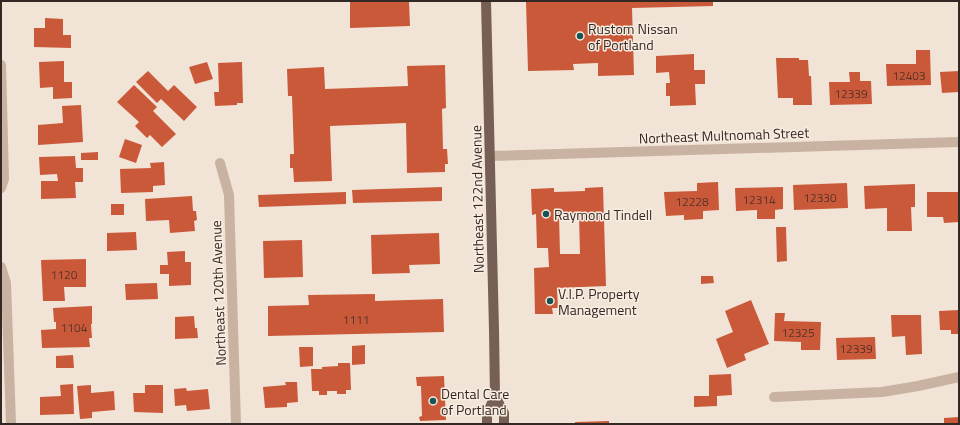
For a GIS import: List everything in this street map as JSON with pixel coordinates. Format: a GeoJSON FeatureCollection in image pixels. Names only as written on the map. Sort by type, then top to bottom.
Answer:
{"type":"FeatureCollection","features":[{"type":"Feature","properties":{"kind":"main road","name":"Northeast 122nd Avenue"},"geometry":{"type":"LineString","coordinates":[[486,1],[495,396],[487,414],[488,424]]}},
{"type":"Feature","properties":{"kind":"main road","name":"Northeast 122nd Avenue"},"geometry":{"type":"LineString","coordinates":[[495,396],[504,413],[504,424]]}},
{"type":"Feature","properties":{"kind":"street"},"geometry":{"type":"LineString","coordinates":[[1,65],[4,179],[1,188]]}},
{"type":"Feature","properties":{"kind":"street","name":"Northeast Multnomah Street"},"geometry":{"type":"LineString","coordinates":[[490,156],[959,142]]}},
{"type":"Feature","properties":{"kind":"street","name":"Northeast 120th Avenue"},"geometry":{"type":"LineString","coordinates":[[220,163],[229,195],[236,424]]}},
{"type":"Feature","properties":{"kind":"street"},"geometry":{"type":"LineString","coordinates":[[1,267],[6,283],[11,424]]}},
{"type":"Feature","properties":{"kind":"street"},"geometry":{"type":"LineString","coordinates":[[774,397],[882,392],[959,377]]}},
{"type":"Feature","properties":{"kind":"building"},"geometry":{"type":"Polygon","coordinates":[[[350,1],[409,1],[410,26],[350,28],[350,1]]]}},
{"type":"Feature","properties":{"kind":"building","name":"Rustom Nissan of Portland"},"geometry":{"type":"Polygon","coordinates":[[[713,1],[713,6],[632,8],[634,75],[598,76],[598,63],[573,64],[574,70],[528,71],[526,2],[713,1]]]}},
{"type":"Feature","properties":{"kind":"building"},"geometry":{"type":"Polygon","coordinates":[[[45,18],[63,19],[63,35],[71,35],[71,48],[34,47],[34,28],[45,28],[45,18]]]}},
{"type":"Feature","properties":{"kind":"building"},"geometry":{"type":"Polygon","coordinates":[[[916,50],[930,50],[931,85],[887,86],[886,64],[916,64],[916,50]]]}},
{"type":"Feature","properties":{"kind":"building"},"geometry":{"type":"Polygon","coordinates":[[[694,54],[694,70],[705,70],[705,84],[695,84],[696,105],[670,106],[670,96],[666,96],[666,83],[670,83],[669,72],[656,73],[656,56],[694,54]]]}},
{"type":"Feature","properties":{"kind":"building"},"geometry":{"type":"Polygon","coordinates":[[[776,58],[799,58],[799,60],[808,60],[809,76],[811,76],[812,105],[793,105],[793,98],[778,98],[776,58]]]}},
{"type":"Feature","properties":{"kind":"building"},"geometry":{"type":"Polygon","coordinates":[[[64,61],[64,82],[72,82],[72,98],[53,99],[53,87],[40,88],[39,62],[64,61]]]}},
{"type":"Feature","properties":{"kind":"building"},"geometry":{"type":"Polygon","coordinates":[[[207,62],[213,79],[195,84],[189,67],[207,62]]]}},
{"type":"Feature","properties":{"kind":"building"},"geometry":{"type":"Polygon","coordinates":[[[242,62],[243,103],[237,103],[237,105],[215,106],[214,92],[219,92],[218,63],[242,62]]]}},
{"type":"Feature","properties":{"kind":"building"},"geometry":{"type":"Polygon","coordinates":[[[445,65],[446,108],[442,109],[443,149],[447,149],[448,164],[445,164],[445,172],[407,173],[406,123],[330,126],[332,181],[294,182],[293,168],[290,168],[290,154],[294,154],[292,96],[288,96],[287,69],[324,67],[325,89],[408,86],[407,66],[445,65]]]}},
{"type":"Feature","properties":{"kind":"building"},"geometry":{"type":"Polygon","coordinates":[[[148,71],[168,91],[174,85],[197,107],[184,121],[161,99],[157,103],[136,82],[148,71]]]}},
{"type":"Feature","properties":{"kind":"building"},"geometry":{"type":"Polygon","coordinates":[[[959,71],[959,92],[942,93],[940,72],[959,71]]]}},
{"type":"Feature","properties":{"kind":"building"},"geometry":{"type":"Polygon","coordinates":[[[849,72],[860,72],[860,81],[871,81],[872,104],[830,105],[829,82],[850,82],[849,72]]]}},
{"type":"Feature","properties":{"kind":"building"},"geometry":{"type":"Polygon","coordinates":[[[134,85],[157,107],[153,111],[176,134],[162,147],[150,135],[147,138],[135,126],[139,122],[117,102],[134,85]]]}},
{"type":"Feature","properties":{"kind":"building"},"geometry":{"type":"Polygon","coordinates":[[[81,105],[83,142],[38,145],[38,125],[63,123],[62,106],[81,105]]]}},
{"type":"Feature","properties":{"kind":"building"},"geometry":{"type":"Polygon","coordinates":[[[125,139],[142,145],[136,163],[119,157],[125,139]]]}},
{"type":"Feature","properties":{"kind":"building"},"geometry":{"type":"Polygon","coordinates":[[[98,152],[98,160],[81,160],[81,153],[98,152]]]}},
{"type":"Feature","properties":{"kind":"building"},"geometry":{"type":"Polygon","coordinates":[[[75,156],[76,168],[83,168],[83,182],[75,182],[76,198],[41,199],[41,181],[58,181],[57,174],[40,175],[39,157],[75,156]]]}},
{"type":"Feature","properties":{"kind":"building"},"geometry":{"type":"Polygon","coordinates":[[[164,162],[165,185],[153,186],[153,192],[121,193],[120,169],[151,168],[150,163],[164,162]]]}},
{"type":"Feature","properties":{"kind":"building"},"geometry":{"type":"Polygon","coordinates":[[[718,182],[719,210],[703,211],[703,219],[684,220],[684,215],[666,216],[664,192],[697,191],[697,183],[718,182]]]}},
{"type":"Feature","properties":{"kind":"building"},"geometry":{"type":"Polygon","coordinates":[[[847,183],[848,208],[794,210],[793,185],[847,183]]]}},
{"type":"Feature","properties":{"kind":"building"},"geometry":{"type":"Polygon","coordinates":[[[915,184],[915,207],[911,207],[912,231],[887,231],[887,208],[865,209],[864,186],[915,184]]]}},
{"type":"Feature","properties":{"kind":"building"},"geometry":{"type":"Polygon","coordinates":[[[442,187],[442,201],[353,203],[352,190],[442,187]]]}},
{"type":"Feature","properties":{"kind":"building"},"geometry":{"type":"Polygon","coordinates":[[[603,187],[606,286],[557,288],[558,308],[552,308],[553,314],[535,314],[534,268],[549,267],[548,248],[537,248],[536,214],[532,215],[531,189],[554,188],[554,192],[585,191],[585,188],[603,187]],[[579,214],[559,215],[560,254],[580,254],[579,214]]]}},
{"type":"Feature","properties":{"kind":"building"},"geometry":{"type":"Polygon","coordinates":[[[783,187],[783,209],[775,210],[775,219],[757,219],[757,210],[736,211],[735,188],[783,187]]]}},
{"type":"Feature","properties":{"kind":"building"},"geometry":{"type":"Polygon","coordinates":[[[346,192],[346,204],[259,207],[258,195],[346,192]]]}},
{"type":"Feature","properties":{"kind":"building"},"geometry":{"type":"Polygon","coordinates":[[[927,192],[959,192],[959,222],[944,223],[943,217],[927,217],[927,192]]]}},
{"type":"Feature","properties":{"kind":"building"},"geometry":{"type":"Polygon","coordinates":[[[192,196],[193,211],[196,211],[197,220],[194,221],[195,231],[170,233],[169,220],[146,221],[145,199],[192,196]]]}},
{"type":"Feature","properties":{"kind":"building"},"geometry":{"type":"Polygon","coordinates":[[[111,204],[124,204],[124,215],[111,215],[111,204]]]}},
{"type":"Feature","properties":{"kind":"building"},"geometry":{"type":"Polygon","coordinates":[[[776,227],[786,227],[787,261],[777,262],[776,227]]]}},
{"type":"Feature","properties":{"kind":"building"},"geometry":{"type":"Polygon","coordinates":[[[136,232],[137,250],[107,251],[107,233],[136,232]]]}},
{"type":"Feature","properties":{"kind":"building"},"geometry":{"type":"Polygon","coordinates":[[[439,233],[440,264],[409,265],[410,273],[372,274],[371,235],[439,233]]]}},
{"type":"Feature","properties":{"kind":"building"},"geometry":{"type":"Polygon","coordinates":[[[302,240],[303,277],[264,278],[263,241],[302,240]]]}},
{"type":"Feature","properties":{"kind":"building"},"geometry":{"type":"Polygon","coordinates":[[[185,251],[185,262],[191,262],[191,285],[169,286],[169,274],[160,274],[160,265],[168,265],[167,252],[185,251]]]}},
{"type":"Feature","properties":{"kind":"building"},"geometry":{"type":"Polygon","coordinates":[[[86,259],[86,287],[64,287],[65,301],[43,301],[41,260],[86,259]]]}},
{"type":"Feature","properties":{"kind":"building"},"geometry":{"type":"Polygon","coordinates":[[[701,276],[713,276],[714,283],[701,284],[701,276]]]}},
{"type":"Feature","properties":{"kind":"building"},"geometry":{"type":"Polygon","coordinates":[[[157,283],[158,299],[126,300],[125,284],[157,283]]]}},
{"type":"Feature","properties":{"kind":"building"},"geometry":{"type":"Polygon","coordinates":[[[375,294],[375,301],[443,299],[444,332],[268,336],[268,306],[309,305],[308,295],[375,294]]]}},
{"type":"Feature","properties":{"kind":"building"},"geometry":{"type":"Polygon","coordinates":[[[751,300],[769,344],[744,354],[746,360],[727,368],[716,339],[733,332],[725,311],[751,300]]]}},
{"type":"Feature","properties":{"kind":"building"},"geometry":{"type":"Polygon","coordinates":[[[92,306],[92,338],[89,338],[90,347],[42,348],[41,330],[56,329],[53,308],[92,306]]]}},
{"type":"Feature","properties":{"kind":"building"},"geometry":{"type":"Polygon","coordinates":[[[959,310],[959,334],[951,334],[951,330],[940,330],[939,311],[959,310]]]}},
{"type":"Feature","properties":{"kind":"building"},"geometry":{"type":"Polygon","coordinates":[[[775,313],[785,313],[784,321],[821,322],[820,350],[801,350],[801,342],[774,341],[775,313]]]}},
{"type":"Feature","properties":{"kind":"building"},"geometry":{"type":"Polygon","coordinates":[[[891,315],[921,315],[922,354],[906,355],[905,336],[892,337],[891,315]]]}},
{"type":"Feature","properties":{"kind":"building"},"geometry":{"type":"Polygon","coordinates":[[[194,316],[198,338],[175,339],[175,317],[194,316]]]}},
{"type":"Feature","properties":{"kind":"building"},"geometry":{"type":"Polygon","coordinates":[[[875,337],[876,359],[837,360],[836,338],[875,337]]]}},
{"type":"Feature","properties":{"kind":"building"},"geometry":{"type":"Polygon","coordinates":[[[365,345],[365,364],[352,365],[352,346],[365,345]]]}},
{"type":"Feature","properties":{"kind":"building"},"geometry":{"type":"Polygon","coordinates":[[[299,347],[313,347],[313,366],[300,367],[299,347]]]}},
{"type":"Feature","properties":{"kind":"building"},"geometry":{"type":"Polygon","coordinates":[[[73,355],[74,368],[56,368],[56,356],[73,355]]]}},
{"type":"Feature","properties":{"kind":"building"},"geometry":{"type":"Polygon","coordinates":[[[338,363],[350,363],[351,390],[346,390],[346,394],[337,394],[337,391],[327,391],[327,395],[319,395],[319,391],[312,391],[311,369],[322,369],[322,367],[338,366],[338,363]]]}},
{"type":"Feature","properties":{"kind":"building"},"geometry":{"type":"Polygon","coordinates":[[[731,374],[732,395],[717,396],[717,406],[694,407],[694,396],[709,396],[709,375],[731,374]]]}},
{"type":"Feature","properties":{"kind":"building","name":"Dental Care of Portland"},"geometry":{"type":"Polygon","coordinates":[[[444,376],[446,420],[420,421],[419,417],[422,416],[421,386],[417,386],[416,377],[444,376]]]}},
{"type":"Feature","properties":{"kind":"building"},"geometry":{"type":"Polygon","coordinates":[[[285,382],[297,382],[298,402],[287,403],[287,407],[265,408],[263,387],[286,385],[285,382]]]}},
{"type":"Feature","properties":{"kind":"building"},"geometry":{"type":"Polygon","coordinates":[[[73,384],[74,414],[40,415],[40,397],[61,396],[60,385],[73,384]]]}},
{"type":"Feature","properties":{"kind":"building"},"geometry":{"type":"Polygon","coordinates":[[[91,385],[91,393],[114,391],[115,410],[92,412],[92,418],[80,419],[77,386],[91,385]]]}},
{"type":"Feature","properties":{"kind":"building"},"geometry":{"type":"Polygon","coordinates":[[[145,385],[163,385],[163,413],[134,412],[133,393],[145,393],[145,385]]]}},
{"type":"Feature","properties":{"kind":"building"},"geometry":{"type":"Polygon","coordinates":[[[186,388],[187,391],[208,389],[210,409],[187,411],[186,405],[175,406],[174,389],[186,388]]]}},
{"type":"Feature","properties":{"kind":"building"},"geometry":{"type":"Polygon","coordinates":[[[959,417],[959,424],[944,424],[944,418],[959,417]]]}},
{"type":"Feature","properties":{"kind":"building"},"geometry":{"type":"Polygon","coordinates":[[[609,421],[609,424],[575,424],[575,422],[609,421]]]}},
{"type":"Feature","properties":{"kind":"place","name":"Rustom Nissan of Portland"},"geometry":{"type":"Point","coordinates":[580,36]}},
{"type":"Feature","properties":{"kind":"place","name":"Raymond Tindell"},"geometry":{"type":"Point","coordinates":[546,214]}},
{"type":"Feature","properties":{"kind":"place","name":"V.I.P. Property Management"},"geometry":{"type":"Point","coordinates":[550,301]}},
{"type":"Feature","properties":{"kind":"place","name":"Dental Care of Portland"},"geometry":{"type":"Point","coordinates":[433,401]}}]}
